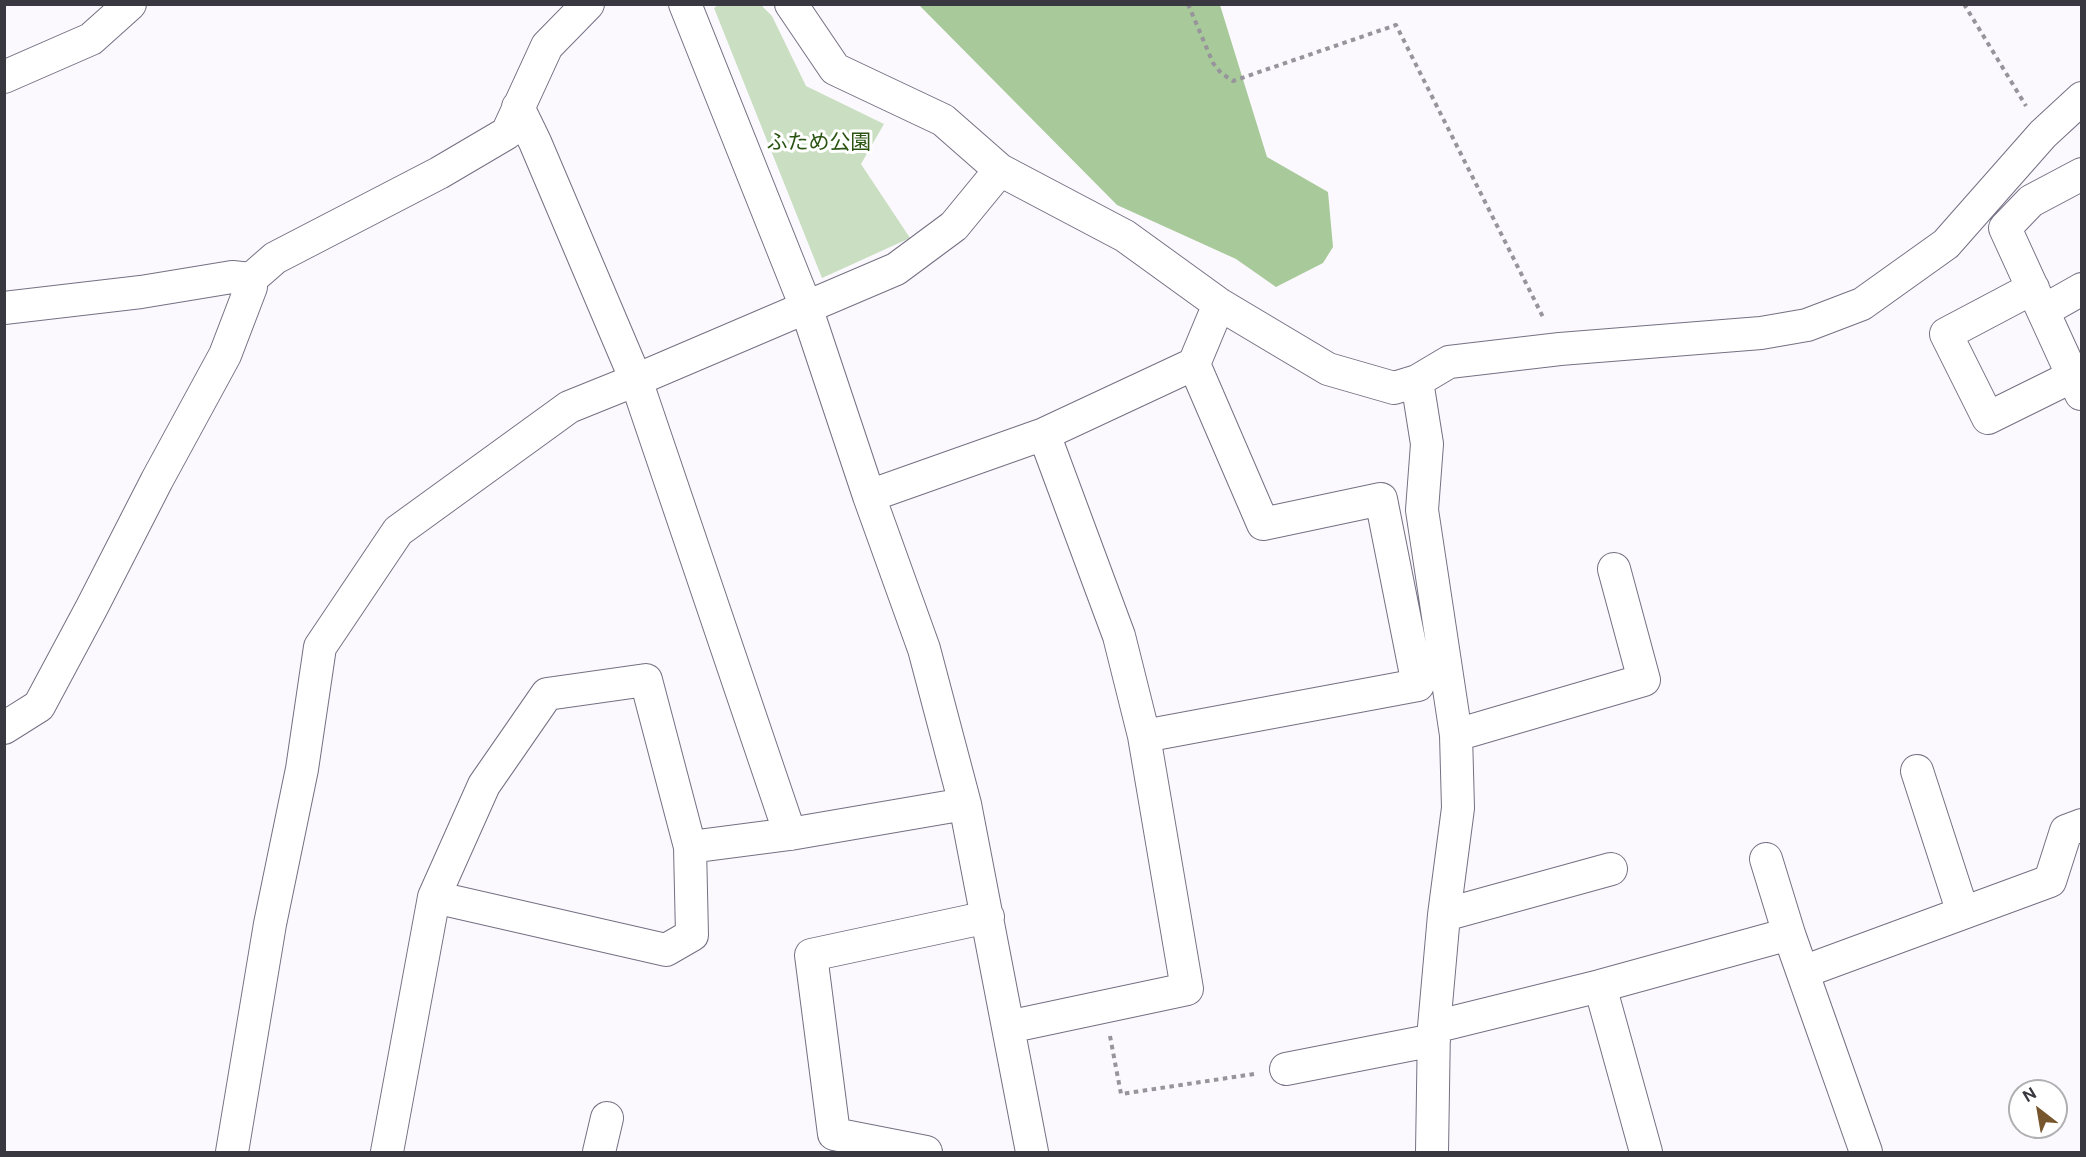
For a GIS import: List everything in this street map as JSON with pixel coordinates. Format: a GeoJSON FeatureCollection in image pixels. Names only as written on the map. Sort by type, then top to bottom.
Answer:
{"type":"FeatureCollection","features":[{"type":"Feature","properties":{"kind":"street"},"geometry":{"type":"LineString","coordinates":[[4,78],[91,39],[130,4]]}},
{"type":"Feature","properties":{"kind":"street"},"geometry":{"type":"LineString","coordinates":[[4,308],[141,292],[232,277],[251,279],[275,258],[439,173],[507,133],[547,46],[588,4]]}},
{"type":"Feature","properties":{"kind":"street"},"geometry":{"type":"LineString","coordinates":[[685,4],[806,307],[869,496],[924,648],[965,804],[1032,1152]]}},
{"type":"Feature","properties":{"kind":"street"},"geometry":{"type":"LineString","coordinates":[[791,4],[835,69],[943,120],[1000,170],[1125,236],[1219,304],[1328,369],[1394,388],[1417,381],[1449,362],[1560,349],[1761,333],[1807,325],[1862,304],[1946,244],[2043,134],[2082,98]]}},
{"type":"Feature","properties":{"kind":"street"},"geometry":{"type":"LineString","coordinates":[[518,107],[636,380],[790,834]]}},
{"type":"Feature","properties":{"kind":"street"},"geometry":{"type":"LineString","coordinates":[[232,1152],[270,924],[302,769],[320,646],[398,531],[569,407],[896,269],[954,226],[1000,170]]}},
{"type":"Feature","properties":{"kind":"street"},"geometry":{"type":"LineString","coordinates":[[2082,174],[2031,201],[2005,228],[2038,299],[2077,385],[1988,418],[1946,334],[2038,299],[2082,289]]}},
{"type":"Feature","properties":{"kind":"street"},"geometry":{"type":"LineString","coordinates":[[4,728],[39,706],[225,355],[251,287],[251,279]]}},
{"type":"Feature","properties":{"kind":"street"},"geometry":{"type":"LineString","coordinates":[[869,496],[1044,434],[1194,364],[1219,304]]}},
{"type":"Feature","properties":{"kind":"street"},"geometry":{"type":"LineString","coordinates":[[1144,736],[1418,685],[1382,499],[1263,524],[1194,364]]}},
{"type":"Feature","properties":{"kind":"street"},"geometry":{"type":"LineString","coordinates":[[1417,381],[1427,444],[1422,510],[1456,735],[1458,808],[1444,915],[1434,1033],[1431,1152]]}},
{"type":"Feature","properties":{"kind":"street"},"geometry":{"type":"LineString","coordinates":[[1008,1027],[1187,989],[1144,736],[1119,636],[1044,434]]}},
{"type":"Feature","properties":{"kind":"street"},"geometry":{"type":"LineString","coordinates":[[1456,735],[1644,680],[1614,569]]}},
{"type":"Feature","properties":{"kind":"street"},"geometry":{"type":"LineString","coordinates":[[387,1152],[434,897],[484,785],[547,694],[646,680],[690,848],[692,935],[666,950],[434,897]]}},
{"type":"Feature","properties":{"kind":"street"},"geometry":{"type":"LineString","coordinates":[[1917,771],[1964,913]]}},
{"type":"Feature","properties":{"kind":"street"},"geometry":{"type":"LineString","coordinates":[[690,848],[790,834],[965,804]]}},
{"type":"Feature","properties":{"kind":"street"},"geometry":{"type":"LineString","coordinates":[[1803,972],[2050,881],[2066,831],[2082,825]]}},
{"type":"Feature","properties":{"kind":"street"},"geometry":{"type":"LineString","coordinates":[[1766,859],[1789,934],[1866,1152]]}},
{"type":"Feature","properties":{"kind":"street"},"geometry":{"type":"LineString","coordinates":[[1444,915],[1611,869]]}},
{"type":"Feature","properties":{"kind":"street"},"geometry":{"type":"LineString","coordinates":[[926,1152],[834,1134],[811,955],[988,917]]}},
{"type":"Feature","properties":{"kind":"street"},"geometry":{"type":"LineString","coordinates":[[1286,1069],[1434,1033],[1789,934]]}},
{"type":"Feature","properties":{"kind":"street"},"geometry":{"type":"LineString","coordinates":[[1600,986],[1646,1152]]}},
{"type":"Feature","properties":{"kind":"street"},"geometry":{"type":"LineString","coordinates":[[599,1152],[607,1118]]}},
{"type":"Feature","properties":{"kind":"path"},"geometry":{"type":"LineString","coordinates":[[1188,4],[1213,63],[1221,73],[1233,81],[1396,24],[1560,349]]}},
{"type":"Feature","properties":{"kind":"path"},"geometry":{"type":"LineString","coordinates":[[1964,4],[2043,134]]}},
{"type":"Feature","properties":{"kind":"path"},"geometry":{"type":"LineString","coordinates":[[1105,1006],[1121,1094],[1286,1069]]}},
{"type":"Feature","properties":{"kind":"green space","name":"ふため公園"},"geometry":{"type":"Polygon","coordinates":[[[718,5],[761,5],[772,16],[806,86],[884,124],[861,164],[910,238],[822,278],[714,8],[718,5]]]}},
{"type":"Feature","properties":{"kind":"green space"},"geometry":{"type":"Polygon","coordinates":[[[919,5],[1220,5],[1267,157],[1328,192],[1333,247],[1323,263],[1276,287],[1236,259],[1117,205],[919,5]]]}}]}
